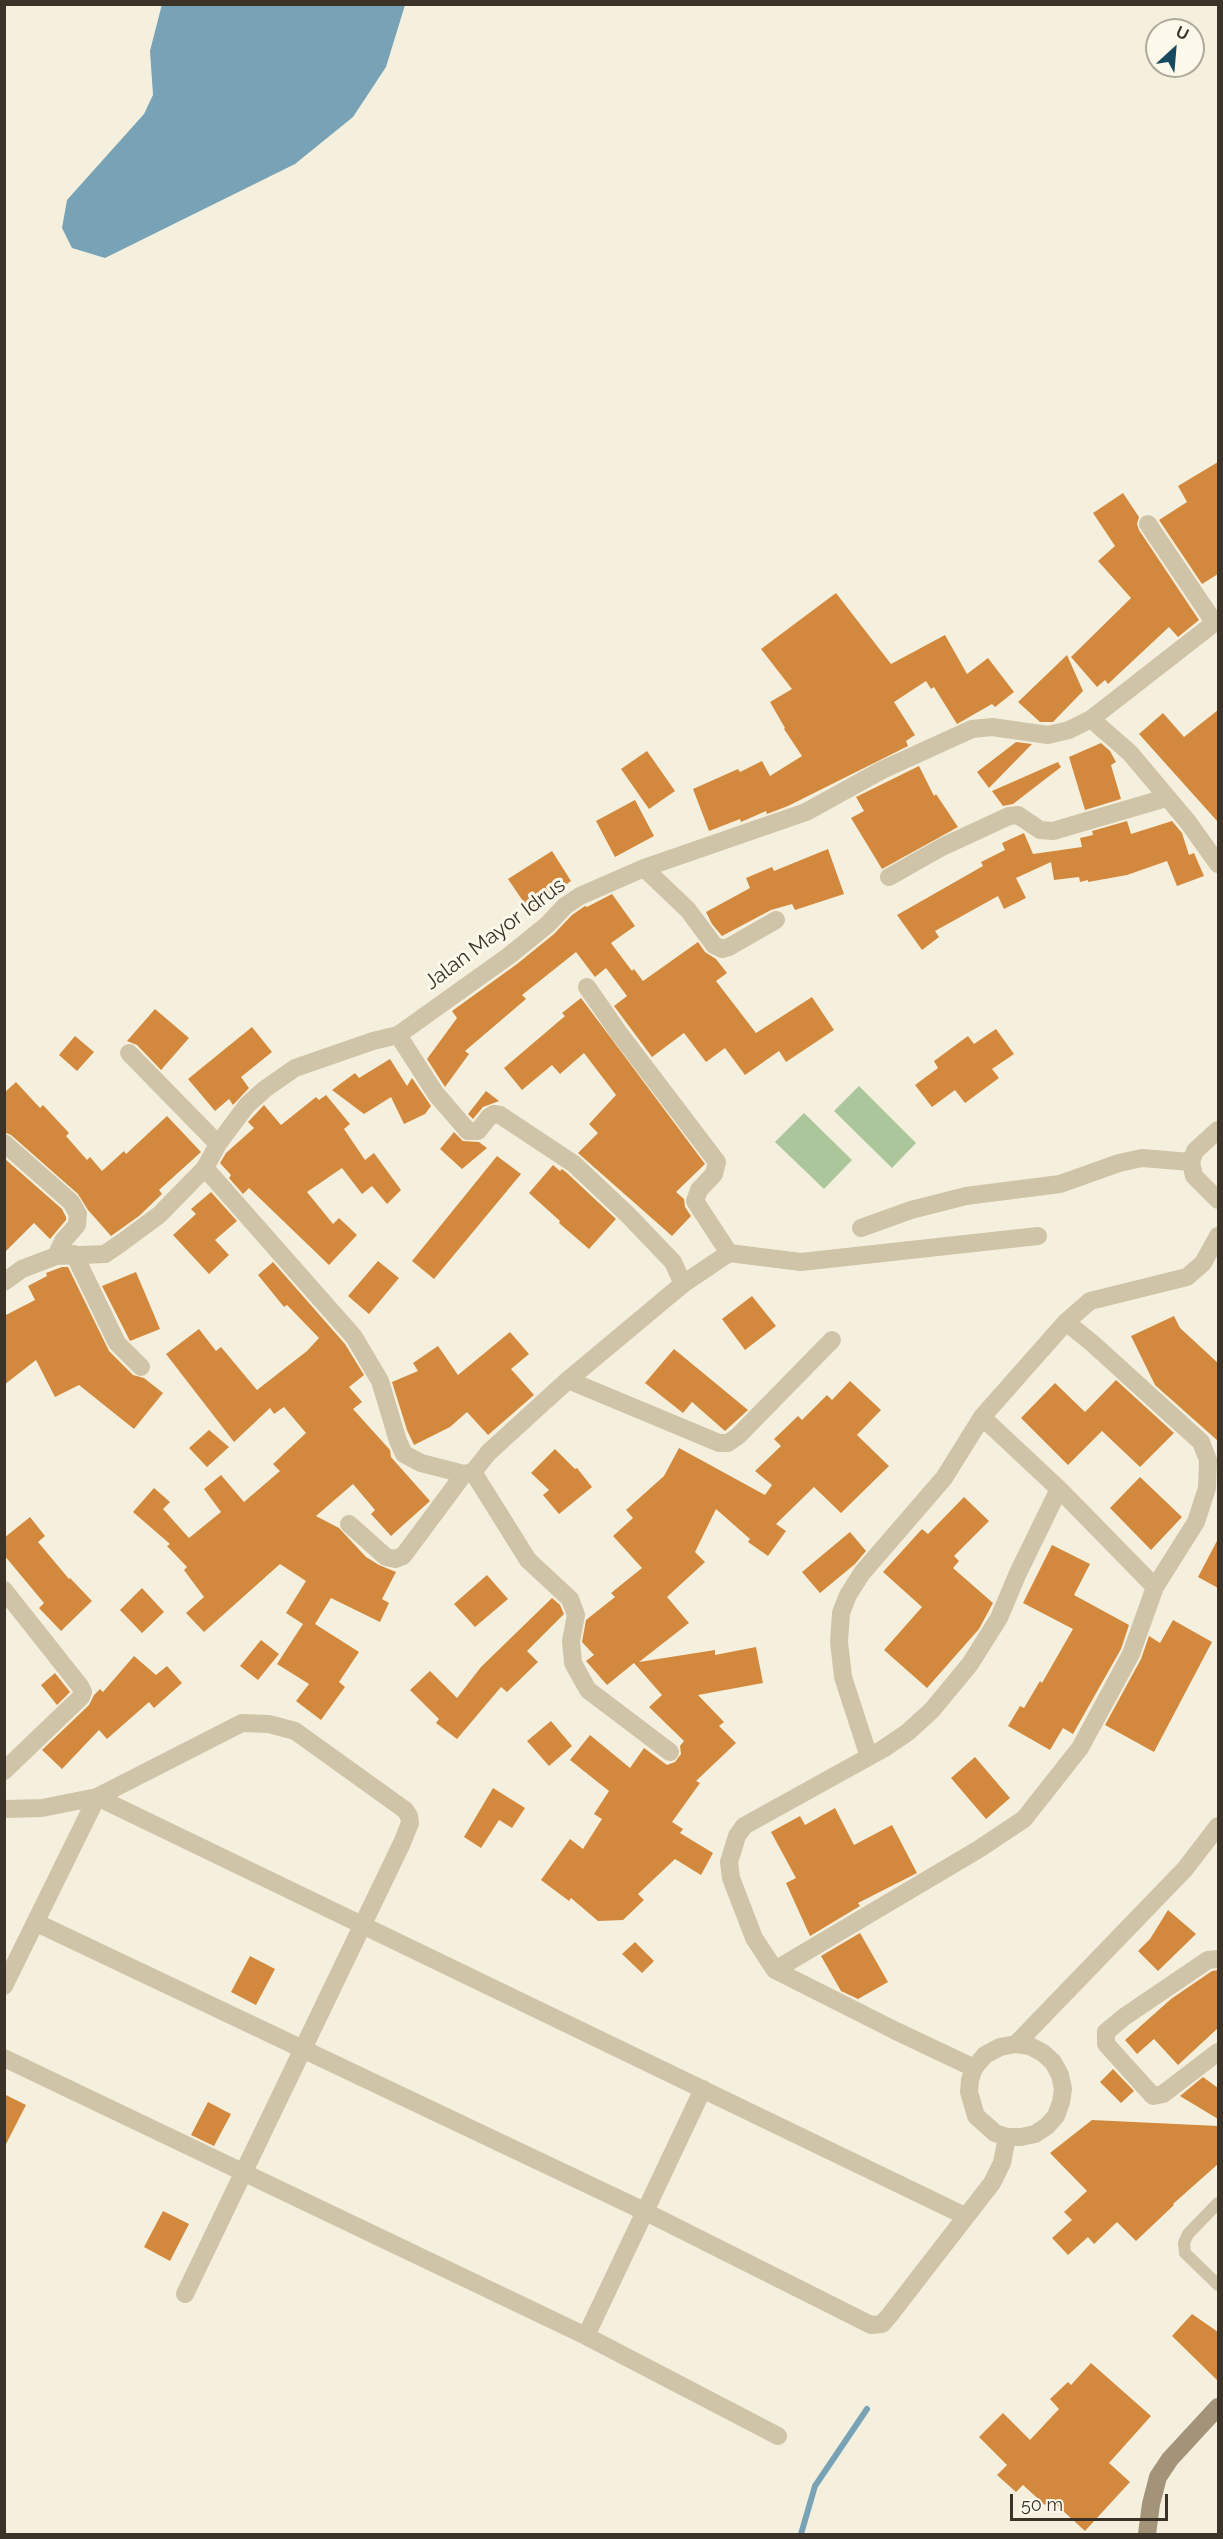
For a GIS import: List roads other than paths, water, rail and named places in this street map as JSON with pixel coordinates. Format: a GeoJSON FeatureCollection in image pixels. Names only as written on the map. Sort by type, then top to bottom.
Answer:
{"type":"FeatureCollection","features":[{"type":"Feature","properties":{"kind":"main road"},"geometry":{"type":"LineString","coordinates":[[1147,2535],[1151,2504],[1158,2477],[1170,2459],[1218,2407]]}},
{"type":"Feature","properties":{"kind":"street"},"geometry":{"type":"LineString","coordinates":[[1148,524],[1216,621]]}},
{"type":"Feature","properties":{"kind":"street","name":"Jalan Mayor Idrus"},"geometry":{"type":"LineString","coordinates":[[4,1282],[22,1269],[65,1255],[105,1254],[159,1215],[205,1168],[218,1144],[247,1105],[264,1089],[295,1068],[373,1041],[398,1035],[510,956],[547,925],[565,906],[598,887],[644,868],[806,812],[882,770],[972,729],[993,727],[1048,735],[1069,730],[1092,719],[1216,621]]}},
{"type":"Feature","properties":{"kind":"street"},"geometry":{"type":"LineString","coordinates":[[1092,719],[1130,753],[1188,822],[1218,864]]}},
{"type":"Feature","properties":{"kind":"street"},"geometry":{"type":"LineString","coordinates":[[889,877],[942,847],[1009,816],[1018,815],[1040,830],[1053,831],[1166,798]]}},
{"type":"Feature","properties":{"kind":"street"},"geometry":{"type":"LineString","coordinates":[[644,868],[688,910],[714,945],[722,949],[776,920]]}},
{"type":"Feature","properties":{"kind":"street"},"geometry":{"type":"LineString","coordinates":[[587,987],[619,1034],[717,1162],[714,1174],[699,1190],[695,1201],[729,1253]]}},
{"type":"Feature","properties":{"kind":"street"},"geometry":{"type":"LineString","coordinates":[[398,1035],[436,1094],[468,1131],[478,1131],[489,1117],[494,1114],[500,1115],[574,1164],[673,1262],[683,1284]]}},
{"type":"Feature","properties":{"kind":"street"},"geometry":{"type":"LineString","coordinates":[[129,1053],[218,1144]]}},
{"type":"Feature","properties":{"kind":"street"},"geometry":{"type":"LineString","coordinates":[[1218,1130],[1196,1151],[1191,1162],[1194,1176],[1218,1200]]}},
{"type":"Feature","properties":{"kind":"street"},"geometry":{"type":"LineString","coordinates":[[4,1143],[71,1202],[78,1214],[77,1225],[63,1241],[65,1255],[117,1343],[141,1367]]}},
{"type":"Feature","properties":{"kind":"street"},"geometry":{"type":"LineString","coordinates":[[861,1228],[911,1210],[966,1196],[1060,1184],[1119,1163],[1142,1158],[1191,1162]]}},
{"type":"Feature","properties":{"kind":"street"},"geometry":{"type":"LineString","coordinates":[[205,1168],[354,1337],[380,1381],[404,1454],[421,1463],[468,1473],[528,1560],[570,1599],[576,1615],[571,1641],[573,1663],[588,1690],[670,1752]]}},
{"type":"Feature","properties":{"kind":"street"},"geometry":{"type":"LineString","coordinates":[[349,1524],[386,1557],[395,1559],[403,1556],[468,1473],[489,1452],[568,1380],[683,1284],[729,1253],[801,1262],[1038,1236]]}},
{"type":"Feature","properties":{"kind":"street"},"geometry":{"type":"LineString","coordinates":[[869,1757],[843,1677],[839,1642],[841,1613],[848,1595],[862,1573],[944,1478],[982,1417],[1066,1322],[1090,1301],[1187,1277],[1203,1263],[1218,1236]]}},
{"type":"Feature","properties":{"kind":"street"},"geometry":{"type":"LineString","coordinates":[[775,1970],[979,1849],[1024,1819],[1080,1748],[1131,1654],[1155,1587],[1196,1522],[1206,1488],[1208,1460],[1201,1442],[1066,1322]]}},
{"type":"Feature","properties":{"kind":"street"},"geometry":{"type":"LineString","coordinates":[[568,1380],[719,1443],[728,1443],[832,1340]]}},
{"type":"Feature","properties":{"kind":"street"},"geometry":{"type":"LineString","coordinates":[[982,1417],[1059,1489],[1155,1587]]}},
{"type":"Feature","properties":{"kind":"street"},"geometry":{"type":"LineString","coordinates":[[975,2068],[775,1970],[754,1938],[730,1878],[729,1862],[737,1836],[744,1826],[869,1757],[908,1732],[932,1710],[970,1664],[999,1618],[1059,1489]]}},
{"type":"Feature","properties":{"kind":"street"},"geometry":{"type":"LineString","coordinates":[[4,1590],[83,1692],[81,1698],[4,1772]]}},
{"type":"Feature","properties":{"kind":"street"},"geometry":{"type":"LineString","coordinates":[[4,1809],[42,1808],[97,1797],[242,1723],[269,1724],[294,1731],[405,1810],[409,1816],[410,1823],[402,1843],[361,1924],[185,2294]]}},
{"type":"Feature","properties":{"kind":"street"},"geometry":{"type":"LineString","coordinates":[[4,1986],[97,1797]]}},
{"type":"Feature","properties":{"kind":"street"},"geometry":{"type":"LineString","coordinates":[[97,1797],[965,2216]]}},
{"type":"Feature","properties":{"kind":"street"},"geometry":{"type":"LineString","coordinates":[[1016,2044],[1185,1869],[1218,1826]]}},
{"type":"Feature","properties":{"kind":"street"},"geometry":{"type":"LineString","coordinates":[[37,1923],[644,2211],[871,2325],[882,2324],[890,2316],[992,2183],[1002,2163],[1007,2137]]}},
{"type":"Feature","properties":{"kind":"street"},"geometry":{"type":"LineString","coordinates":[[1218,1959],[1208,1960],[1124,2017],[1106,2032],[1106,2044],[1153,2096],[1163,2094],[1218,2052]]}},
{"type":"Feature","properties":{"kind":"street"},"geometry":{"type":"LineString","coordinates":[[1016,2044],[1030,2046],[1043,2053],[1053,2062],[1061,2082],[1061,2102],[1056,2116],[1035,2134],[1021,2137],[1007,2137],[990,2129],[976,2116],[969,2092],[970,2080],[975,2068],[985,2055],[1000,2047],[1016,2044]]}},
{"type":"Feature","properties":{"kind":"street"},"geometry":{"type":"LineString","coordinates":[[4,2058],[586,2336],[778,2436]]}},
{"type":"Feature","properties":{"kind":"street"},"geometry":{"type":"LineString","coordinates":[[586,2336],[704,2089]]}},
{"type":"Feature","properties":{"kind":"lane"},"geometry":{"type":"LineString","coordinates":[[1218,2203],[1188,2234],[1184,2243],[1185,2253],[1218,2285]]}},
{"type":"Feature","properties":{"kind":"water"},"geometry":{"type":"Polygon","coordinates":[[[162,4],[405,5],[386,67],[353,117],[295,164],[105,258],[72,248],[62,228],[67,200],[144,114],[153,95],[150,51],[162,4]]]}},
{"type":"Feature","properties":{"kind":"waterway"},"geometry":{"type":"LineString","coordinates":[[801,2534],[815,2486],[867,2409]]}}]}
